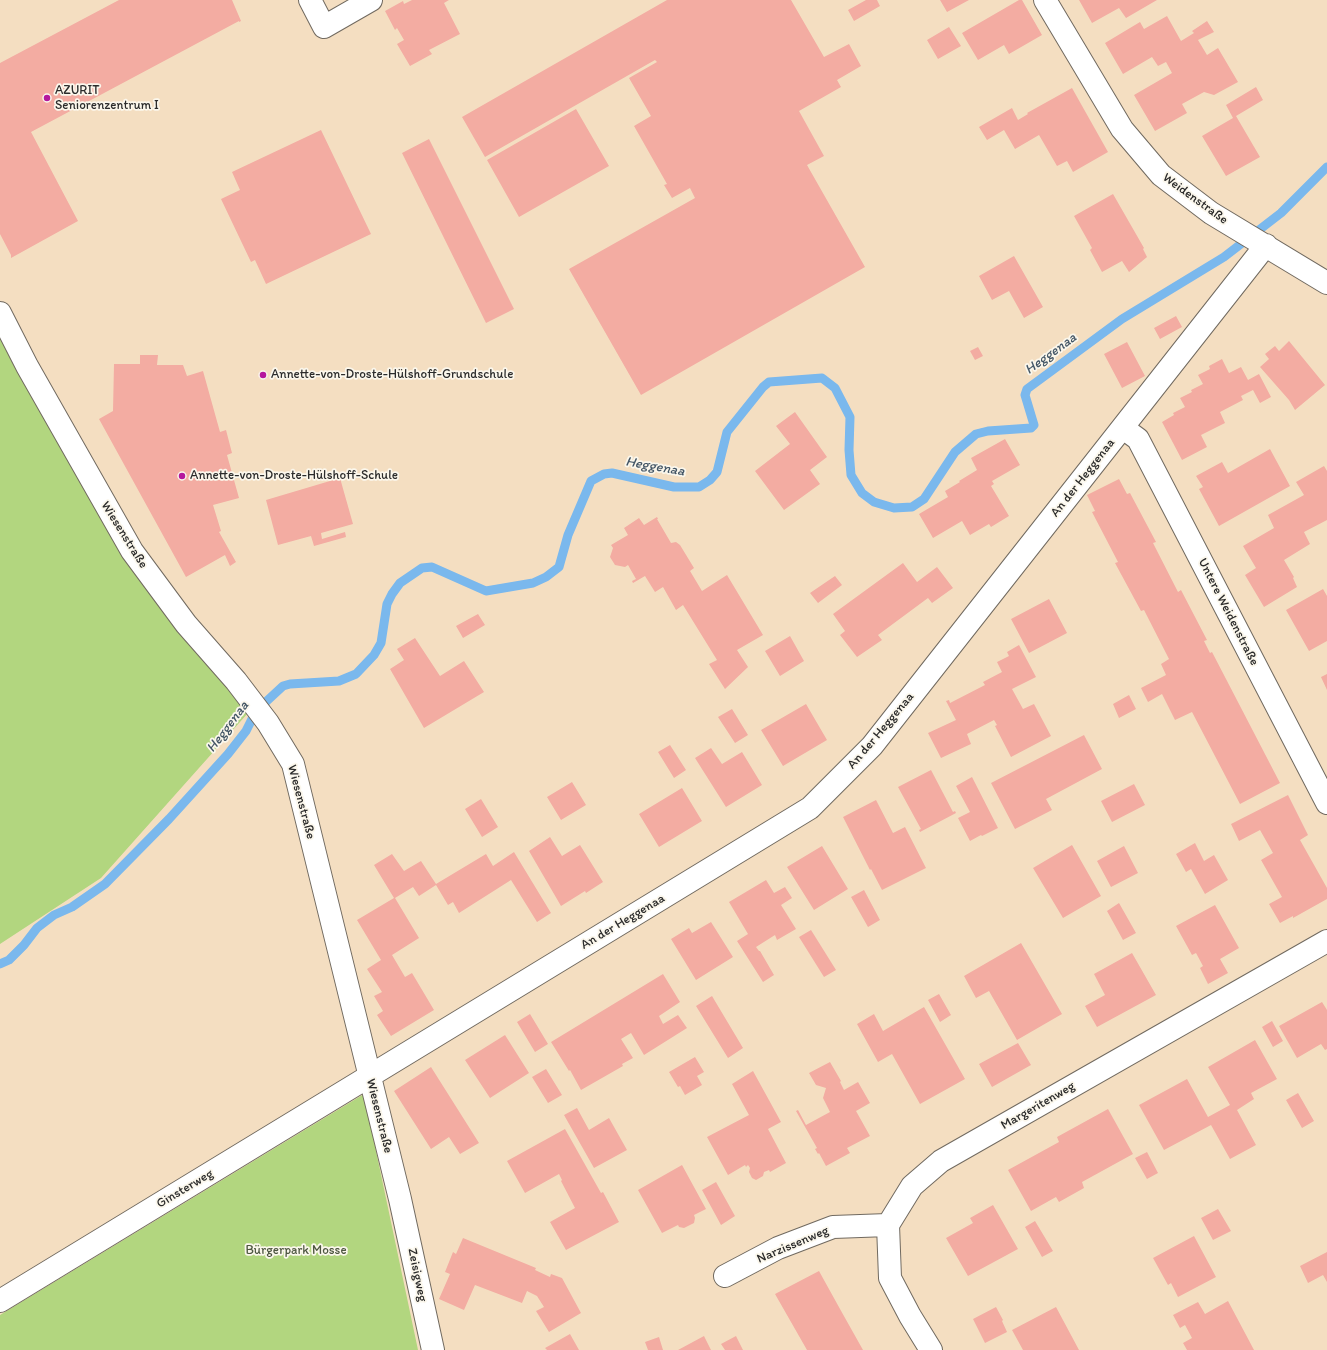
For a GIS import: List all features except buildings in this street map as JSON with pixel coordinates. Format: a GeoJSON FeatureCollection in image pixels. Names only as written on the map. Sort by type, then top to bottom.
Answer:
{"type":"FeatureCollection","features":[{"type":"Feature","properties":{"kind":"street"},"geometry":{"type":"LineString","coordinates":[[310,0],[324,27],[371,0]]}},
{"type":"Feature","properties":{"kind":"street","name":"Weidenstraße"},"geometry":{"type":"LineString","coordinates":[[1045,0],[1122,129],[1161,176],[1225,222],[1266,245],[1327,283]]}},
{"type":"Feature","properties":{"kind":"street","name":"An der Heggenaa"},"geometry":{"type":"LineString","coordinates":[[370,1076],[810,808],[872,746],[1266,245]]}},
{"type":"Feature","properties":{"kind":"street","name":"Wiesenstraße"},"geometry":{"type":"LineString","coordinates":[[0,313],[27,366],[132,551],[186,624],[236,681],[268,723],[293,764],[400,1199]]}},
{"type":"Feature","properties":{"kind":"street","name":"Untere Weidenstraße"},"geometry":{"type":"LineString","coordinates":[[1123,428],[1138,439],[1327,803]]}},
{"type":"Feature","properties":{"kind":"street","name":"Margeritenweg"},"geometry":{"type":"LineString","coordinates":[[888,1226],[912,1186],[941,1161],[1327,941]]}},
{"type":"Feature","properties":{"kind":"street","name":"Ginsterweg"},"geometry":{"type":"LineString","coordinates":[[0,1301],[370,1076]]}},
{"type":"Feature","properties":{"kind":"street","name":"Zeisigweg"},"geometry":{"type":"LineString","coordinates":[[400,1199],[433,1350]]}},
{"type":"Feature","properties":{"kind":"street"},"geometry":{"type":"LineString","coordinates":[[888,1226],[890,1278],[910,1316],[931,1350]]}},
{"type":"Feature","properties":{"kind":"street","name":"Narzissenweg"},"geometry":{"type":"LineString","coordinates":[[725,1276],[778,1248],[832,1227],[888,1226]]}},
{"type":"Feature","properties":{"kind":"green space"},"geometry":{"type":"Polygon","coordinates":[[[0,327],[108,511],[256,704],[101,878],[0,944],[0,327]]]}},
{"type":"Feature","properties":{"kind":"green space","name":"Bürgerpark Mosse"},"geometry":{"type":"Polygon","coordinates":[[[364,1094],[418,1350],[0,1350],[0,1315],[364,1094]]]}},
{"type":"Feature","properties":{"kind":"waterway","name":"Heggenaa"},"geometry":{"type":"LineString","coordinates":[[0,964],[9,960],[24,945],[37,928],[54,915],[72,907],[105,884],[169,819],[228,754],[246,731],[256,711],[283,686],[290,684],[339,681],[356,674],[374,655],[381,643],[387,604],[392,594],[400,583],[422,568],[432,567],[486,591],[533,583],[546,577],[559,567],[568,535],[591,481],[604,474],[612,473],[674,487],[699,487],[710,480],[717,472],[727,432],[763,387],[769,382],[822,378],[835,388],[850,417],[849,450],[851,475],[862,493],[874,502],[894,508],[912,507],[924,499],[955,452],[976,434],[988,431],[1031,428],[1034,425],[1025,395],[1027,389],[1122,319],[1224,257],[1281,213],[1327,167]]}},
{"type":"Feature","properties":{"kind":"place","name":"AZURIT Seniorenzentrum I"},"geometry":{"type":"Point","coordinates":[47,98]}},
{"type":"Feature","properties":{"kind":"place","name":"Annette-von-Droste-Hülshoff-Grundschule"},"geometry":{"type":"Point","coordinates":[263,375]}},
{"type":"Feature","properties":{"kind":"place","name":"Annette-von-Droste-Hülshoff-Schule"},"geometry":{"type":"Point","coordinates":[182,476]}}]}
